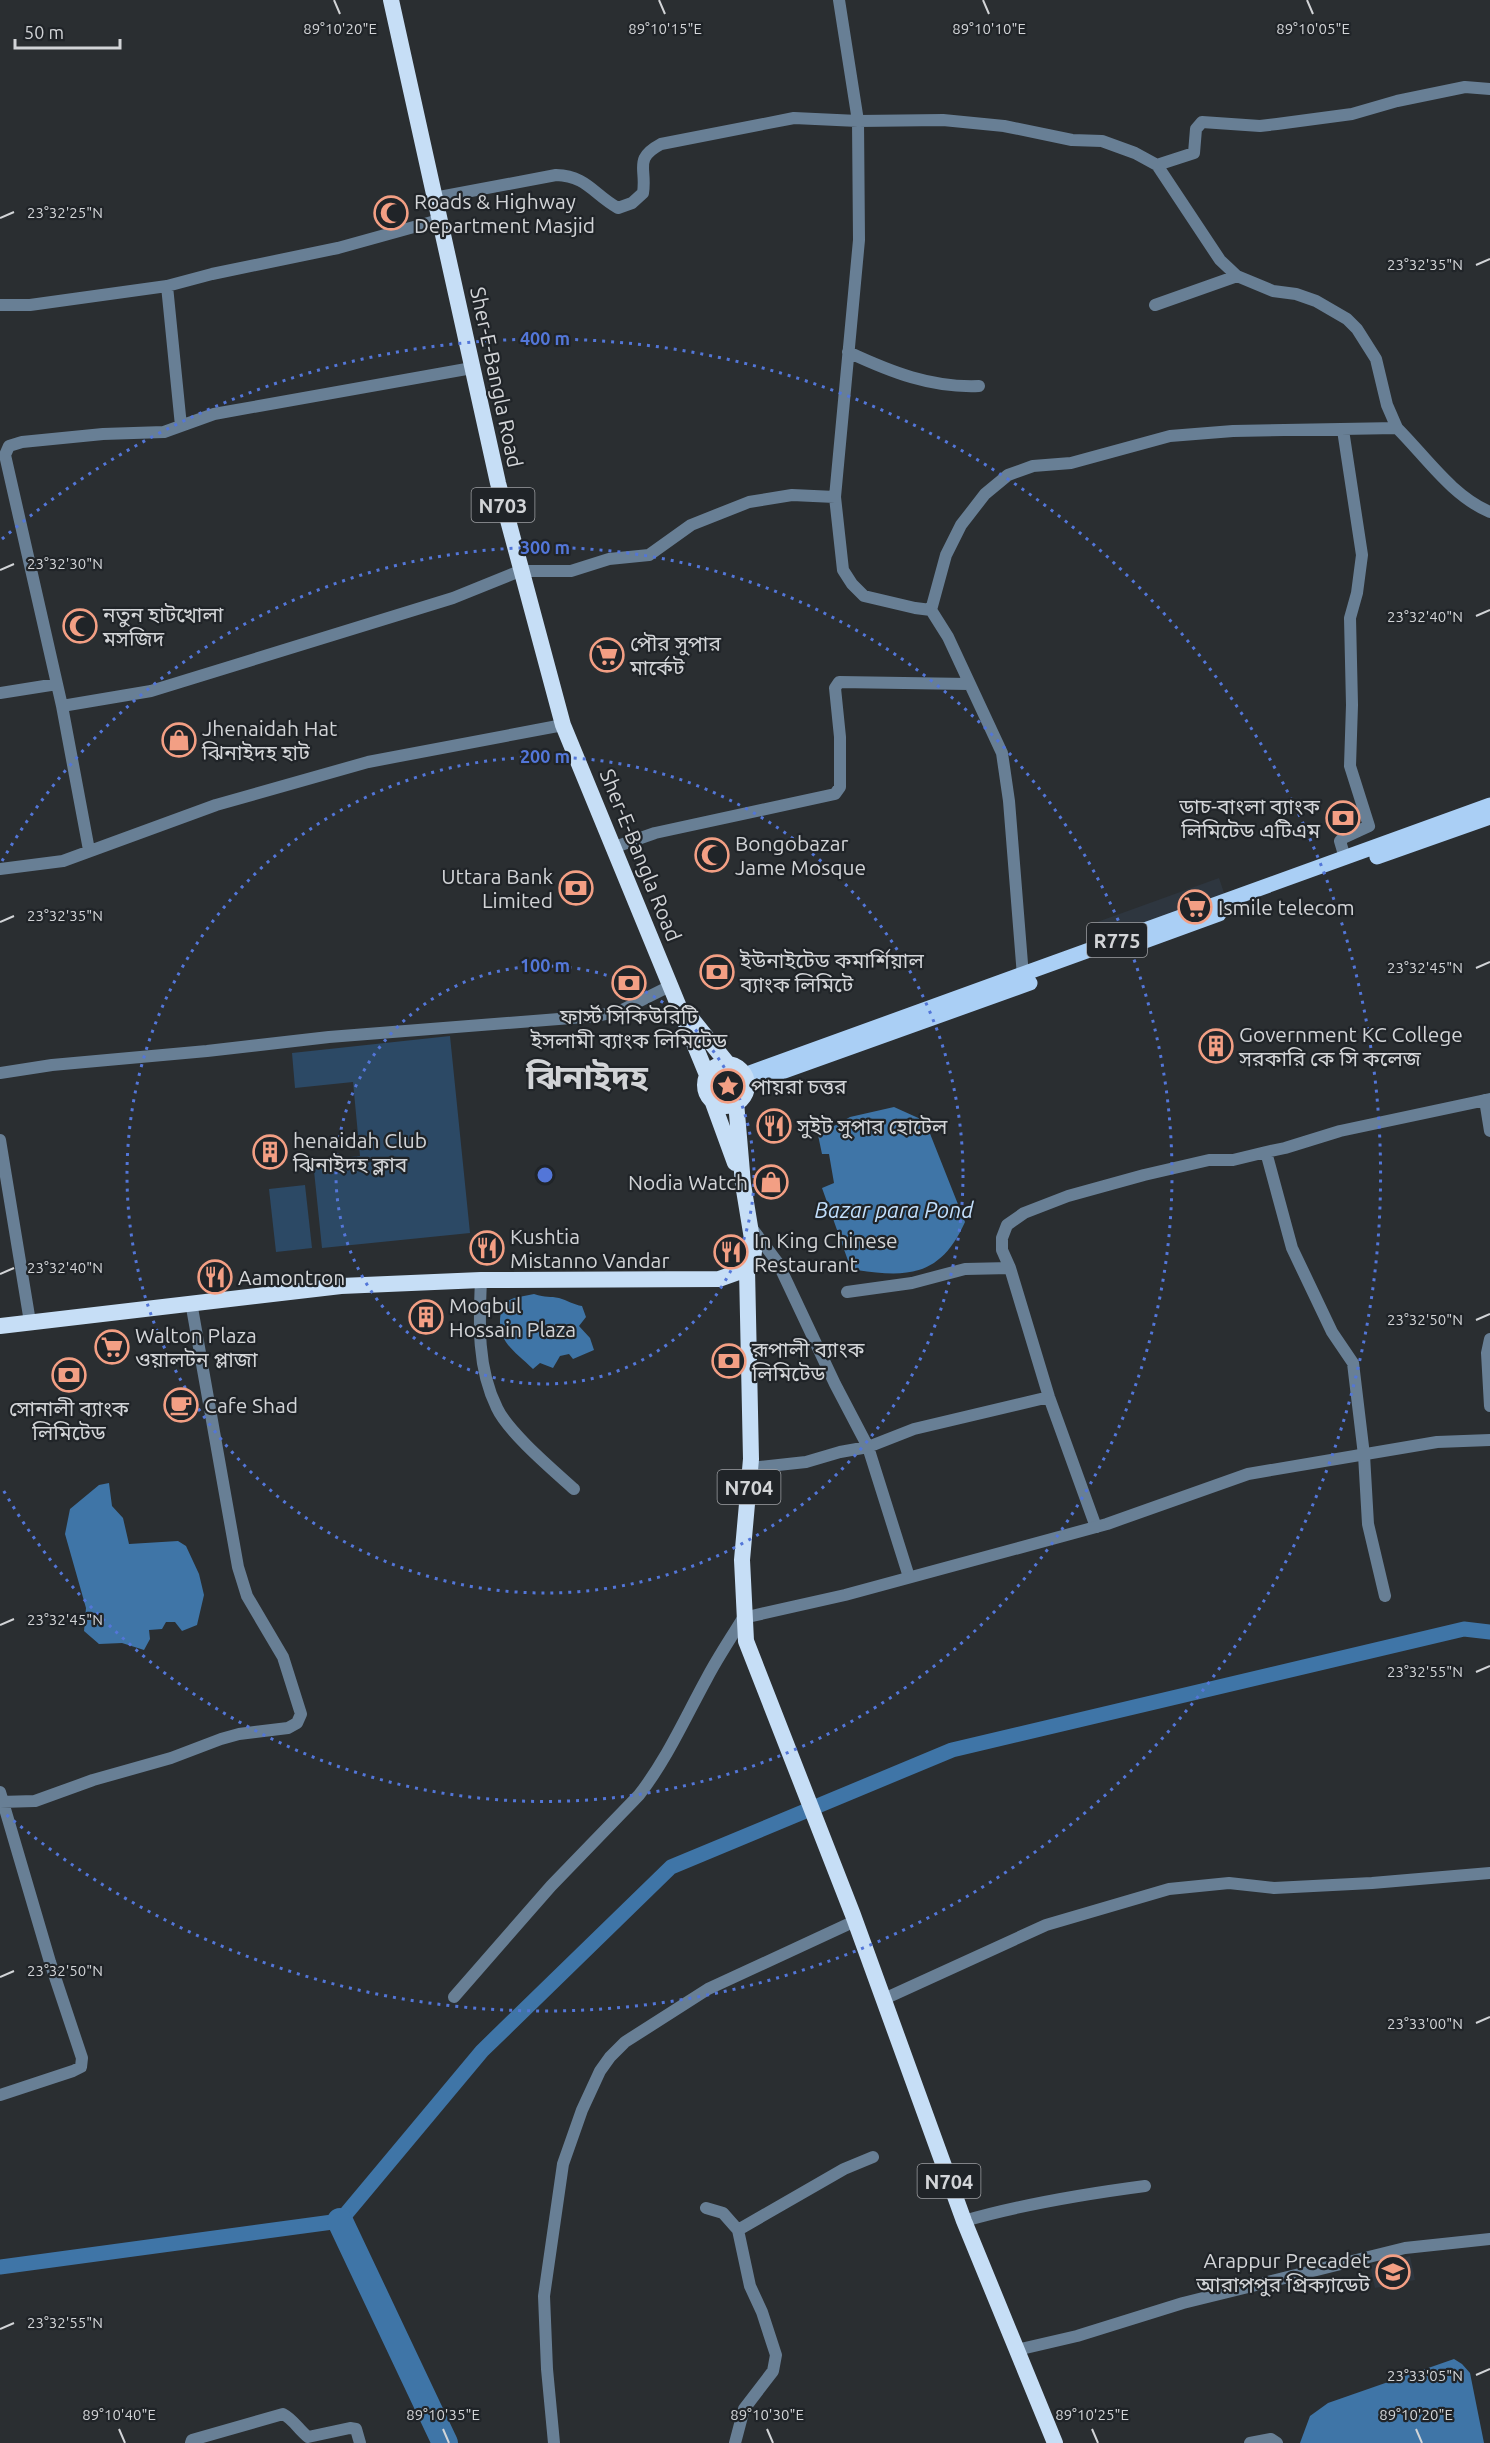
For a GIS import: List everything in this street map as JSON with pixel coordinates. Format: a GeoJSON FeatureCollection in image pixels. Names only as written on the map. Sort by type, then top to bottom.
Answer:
{"type":"FeatureCollection","features":[{"type":"Feature","properties":{"kind":"highway","name":"Sher-E-Bangla Road"},"geometry":{"type":"LineString","coordinates":[[391,0],[472,368],[520,571],[563,725],[707,1075]]}},
{"type":"Feature","properties":{"kind":"highway","name":"Sher-E-Bangla Road"},"geometry":{"type":"LineString","coordinates":[[672,989],[702,1034],[728,1064]]}},
{"type":"Feature","properties":{"kind":"highway","name":"N703"},"geometry":{"type":"LineString","coordinates":[[728,1064],[738,1068],[745,1080]]}},
{"type":"Feature","properties":{"kind":"highway"},"geometry":{"type":"LineString","coordinates":[[707,1075],[718,1065],[728,1064]]}},
{"type":"Feature","properties":{"kind":"highway","name":"N703"},"geometry":{"type":"LineString","coordinates":[[707,1075],[706,1091],[712,1100],[743,1184]]}},
{"type":"Feature","properties":{"kind":"highway"},"geometry":{"type":"LineString","coordinates":[[712,1100],[721,1105],[736,1102],[744,1095],[745,1080]]}},
{"type":"Feature","properties":{"kind":"highway","name":"N703"},"geometry":{"type":"LineString","coordinates":[[736,1102],[743,1184],[754,1251],[753,1260],[747,1269]]}},
{"type":"Feature","properties":{"kind":"highway"},"geometry":{"type":"LineString","coordinates":[[0,1326],[341,1286],[481,1280],[719,1279],[747,1269]]}},
{"type":"Feature","properties":{"kind":"highway","name":"N704"},"geometry":{"type":"LineString","coordinates":[[747,1269],[750,1468],[741,1560],[746,1641],[854,1918],[964,2221],[1055,2443]]}},
{"type":"Feature","properties":{"kind":"main road","name":"R775"},"geometry":{"type":"LineString","coordinates":[[745,1080],[1008,979],[1023,976],[1490,805]]}},
{"type":"Feature","properties":{"kind":"main road","name":"R775"},"geometry":{"type":"LineString","coordinates":[[745,1080],[1490,817]]}},
{"type":"Feature","properties":{"kind":"street"},"geometry":{"type":"LineString","coordinates":[[838,0],[858,121],[860,240],[835,496],[843,570],[864,596],[930,610],[948,637],[1002,753],[1010,801],[1023,976]]}},
{"type":"Feature","properties":{"kind":"street"},"geometry":{"type":"LineString","coordinates":[[1157,165],[1194,153],[1196,129],[1202,122],[1260,126],[1352,114],[1397,101],[1464,87],[1490,89]]}},
{"type":"Feature","properties":{"kind":"street"},"geometry":{"type":"LineString","coordinates":[[434,198],[556,175],[571,175],[586,183],[602,200],[618,208],[632,203],[644,193],[645,180],[642,164],[648,152],[661,144],[794,118],[858,121],[943,120],[1004,126],[1072,140],[1102,141],[1135,153],[1157,165],[1220,260],[1237,276],[1273,291],[1296,294],[1317,301],[1352,324],[1370,345],[1377,359],[1387,405],[1397,428],[1446,480],[1475,506],[1490,512]]}},
{"type":"Feature","properties":{"kind":"street"},"geometry":{"type":"LineString","coordinates":[[0,305],[30,305],[167,286],[338,248],[439,220]]}},
{"type":"Feature","properties":{"kind":"street"},"geometry":{"type":"LineString","coordinates":[[1155,305],[1237,276]]}},
{"type":"Feature","properties":{"kind":"street"},"geometry":{"type":"LineString","coordinates":[[167,286],[181,426]]}},
{"type":"Feature","properties":{"kind":"street"},"geometry":{"type":"LineString","coordinates":[[848,352],[888,371],[924,382],[958,387],[979,386]]}},
{"type":"Feature","properties":{"kind":"street"},"geometry":{"type":"LineString","coordinates":[[89,850],[62,706],[5,455],[9,446],[22,442],[103,434],[164,432],[192,420],[225,411],[472,368]]}},
{"type":"Feature","properties":{"kind":"street"},"geometry":{"type":"LineString","coordinates":[[930,610],[946,555],[961,525],[985,494],[1008,475],[1033,466],[1071,463],[1170,436],[1233,430],[1397,428]]}},
{"type":"Feature","properties":{"kind":"street"},"geometry":{"type":"LineString","coordinates":[[1343,430],[1362,555],[1358,593],[1350,618],[1352,705],[1350,766],[1369,826],[1343,838],[1340,842],[1345,858]]}},
{"type":"Feature","properties":{"kind":"street"},"geometry":{"type":"LineString","coordinates":[[62,706],[151,691],[453,598],[520,571],[571,571],[609,559],[649,555],[691,525],[749,502],[792,495],[835,496]]}},
{"type":"Feature","properties":{"kind":"street"},"geometry":{"type":"LineString","coordinates":[[612,848],[655,833],[836,794],[840,787],[840,736],[835,688],[839,682],[969,684]]}},
{"type":"Feature","properties":{"kind":"street"},"geometry":{"type":"LineString","coordinates":[[0,693],[57,684]]}},
{"type":"Feature","properties":{"kind":"street"},"geometry":{"type":"LineString","coordinates":[[0,869],[63,861],[226,802],[368,762],[563,725]]}},
{"type":"Feature","properties":{"kind":"street"},"geometry":{"type":"LineString","coordinates":[[0,1073],[329,1036],[597,1016],[620,1011],[672,989]]}},
{"type":"Feature","properties":{"kind":"street"},"geometry":{"type":"LineString","coordinates":[[1096,1527],[1049,1397],[1010,1268],[1002,1250],[1002,1238],[1007,1225],[1024,1212],[1068,1196],[1144,1175],[1209,1160],[1233,1160],[1340,1131],[1488,1099],[1490,1131]]}},
{"type":"Feature","properties":{"kind":"street"},"geometry":{"type":"LineString","coordinates":[[0,1140],[30,1322]]}},
{"type":"Feature","properties":{"kind":"street"},"geometry":{"type":"LineString","coordinates":[[1266,1152],[1292,1248],[1332,1332],[1353,1362],[1364,1455],[1368,1524],[1385,1596]]}},
{"type":"Feature","properties":{"kind":"street"},"geometry":{"type":"LineString","coordinates":[[751,1226],[778,1263],[835,1384],[868,1447],[909,1577]]}},
{"type":"Feature","properties":{"kind":"street"},"geometry":{"type":"LineString","coordinates":[[847,1292],[912,1282],[966,1269],[1010,1268]]}},
{"type":"Feature","properties":{"kind":"street"},"geometry":{"type":"LineString","coordinates":[[481,1280],[479,1320],[481,1359],[497,1409],[525,1442],[574,1489]]}},
{"type":"Feature","properties":{"kind":"street"},"geometry":{"type":"LineString","coordinates":[[0,2096],[73,2071],[81,2067],[82,2058],[50,1962],[1,1798],[35,1801],[93,1780],[171,1758],[221,1738],[288,1728],[297,1723],[301,1714],[284,1657],[247,1596],[238,1567],[191,1302]]}},
{"type":"Feature","properties":{"kind":"street"},"geometry":{"type":"LineString","coordinates":[[1490,1339],[1487,1353],[1490,1406]]}},
{"type":"Feature","properties":{"kind":"street"},"geometry":{"type":"LineString","coordinates":[[750,1468],[806,1462],[868,1447],[914,1429],[1049,1397]]}},
{"type":"Feature","properties":{"kind":"street"},"geometry":{"type":"LineString","coordinates":[[454,1997],[551,1886],[651,1781],[743,1618],[845,1594],[1096,1527],[1248,1473],[1437,1442],[1490,1440]]}},
{"type":"Feature","properties":{"kind":"street"},"geometry":{"type":"LineString","coordinates":[[884,1999],[1046,1925],[1169,1889],[1229,1883],[1274,1888],[1372,1883],[1490,1873]]}},
{"type":"Feature","properties":{"kind":"street"},"geometry":{"type":"LineString","coordinates":[[554,2443],[547,2368],[544,2296],[563,2164],[582,2110],[600,2072],[610,2057],[625,2042],[708,1989],[854,1918]]}},
{"type":"Feature","properties":{"kind":"street"},"geometry":{"type":"LineString","coordinates":[[738,2230],[844,2169],[873,2157]]}},
{"type":"Feature","properties":{"kind":"street"},"geometry":{"type":"LineString","coordinates":[[964,2221],[1003,2210],[1104,2191],[1145,2186]]}},
{"type":"Feature","properties":{"kind":"street"},"geometry":{"type":"LineString","coordinates":[[706,2208],[723,2213],[738,2230],[750,2286],[762,2312],[776,2355],[773,2371],[744,2409],[735,2443]]}},
{"type":"Feature","properties":{"kind":"street"},"geometry":{"type":"LineString","coordinates":[[1017,2350],[1077,2336],[1183,2303],[1395,2251],[1490,2239]]}},
{"type":"Feature","properties":{"kind":"street"},"geometry":{"type":"LineString","coordinates":[[191,2443],[192,2440],[283,2414],[309,2437],[350,2427],[359,2433],[360,2443]]}},
{"type":"Feature","properties":{"kind":"street"},"geometry":{"type":"LineString","coordinates":[[1250,2443],[1271,2439],[1277,2443]]}},
{"type":"Feature","properties":{"kind":"shaded area"},"geometry":{"type":"Polygon","coordinates":[[[1219,878],[1226,899],[1097,946],[1089,925],[1219,878]]]}},
{"type":"Feature","properties":{"kind":"shaded area"},"geometry":{"type":"Polygon","coordinates":[[[450,1036],[470,1233],[322,1248],[313,1161],[360,1156],[353,1082],[295,1088],[292,1053],[450,1036]]]}},
{"type":"Feature","properties":{"kind":"shaded area"},"geometry":{"type":"Polygon","coordinates":[[[305,1185],[312,1248],[276,1252],[269,1189],[305,1185]]]}},
{"type":"Feature","properties":{"kind":"shaded area","name":"Arappur Precadet আরাপপুর প্রিক্যাডেট"},"geometry":{"type":"Polygon","coordinates":[[[1410,2256],[1415,2280],[1375,2288],[1370,2265],[1410,2256]]]}},
{"type":"Feature","properties":{"kind":"water","name":"Bazar para Pond"},"geometry":{"type":"Polygon","coordinates":[[[894,1107],[925,1121],[965,1222],[944,1254],[932,1264],[919,1270],[888,1273],[851,1269],[822,1188],[834,1183],[829,1154],[822,1154],[818,1135],[850,1117],[894,1107]]]}},
{"type":"Feature","properties":{"kind":"water"},"geometry":{"type":"Polygon","coordinates":[[[534,1294],[559,1298],[582,1306],[586,1317],[579,1326],[590,1338],[594,1350],[573,1359],[569,1354],[560,1356],[553,1368],[540,1363],[533,1369],[510,1348],[500,1325],[503,1303],[534,1294]]]}},
{"type":"Feature","properties":{"kind":"water"},"geometry":{"type":"Polygon","coordinates":[[[109,1483],[112,1506],[123,1518],[129,1544],[178,1541],[186,1546],[199,1574],[204,1595],[197,1625],[182,1631],[175,1622],[166,1622],[162,1629],[149,1630],[150,1639],[144,1650],[122,1643],[99,1644],[84,1631],[86,1608],[65,1534],[70,1509],[99,1485],[109,1483]]]}},
{"type":"Feature","properties":{"kind":"water"},"geometry":{"type":"Polygon","coordinates":[[[1454,2359],[1470,2373],[1484,2443],[1300,2443],[1310,2416],[1328,2403],[1454,2359]]]}},
{"type":"Feature","properties":{"kind":"waterway"},"geometry":{"type":"LineString","coordinates":[[0,2267],[340,2221],[482,2051],[671,1867],[952,1750],[1464,1629],[1490,1632]]}},
{"type":"Feature","properties":{"kind":"waterway"},"geometry":{"type":"LineString","coordinates":[[340,2221],[445,2443]]}},
{"type":"Feature","properties":{"kind":"place","name":"Roads & Highway Department Masjid"},"geometry":{"type":"Point","coordinates":[391,213]}},
{"type":"Feature","properties":{"kind":"place","name":"নতুন হাটখোলা মসজিদ"},"geometry":{"type":"Point","coordinates":[80,626]}},
{"type":"Feature","properties":{"kind":"place","name":"পৌর সুপার মার্কেট"},"geometry":{"type":"Point","coordinates":[607,655]}},
{"type":"Feature","properties":{"kind":"place","name":"Jhenaidah Hat ঝিনাইদহ হাট"},"geometry":{"type":"Point","coordinates":[179,740]}},
{"type":"Feature","properties":{"kind":"place","name":"ডাচ-বাংলা ব্যাংক লিমিটেড এটিএম"},"geometry":{"type":"Point","coordinates":[1343,818]}},
{"type":"Feature","properties":{"kind":"place","name":"Bongobazar Jame Mosque"},"geometry":{"type":"Point","coordinates":[712,855]}},
{"type":"Feature","properties":{"kind":"place","name":"Uttara Bank Limited"},"geometry":{"type":"Point","coordinates":[576,888]}},
{"type":"Feature","properties":{"kind":"place","name":"Ismile telecom"},"geometry":{"type":"Point","coordinates":[1195,907]}},
{"type":"Feature","properties":{"kind":"place","name":"ইউনাইটেড কমার্শিয়াল ব্যাংক লিমিটে"},"geometry":{"type":"Point","coordinates":[717,972]}},
{"type":"Feature","properties":{"kind":"place","name":"ফার্স্ট সিকিউরিটি ইসলামী ব্যাংক লিমিটেড"},"geometry":{"type":"Point","coordinates":[629,983]}},
{"type":"Feature","properties":{"kind":"place","name":"Government KC College সরকারি কে সি কলেজ"},"geometry":{"type":"Point","coordinates":[1216,1046]}},
{"type":"Feature","properties":{"kind":"place","name":"পায়রা চত্তর"},"geometry":{"type":"Point","coordinates":[728,1086]}},
{"type":"Feature","properties":{"kind":"place","name":"সুইট সুপার হোটেল"},"geometry":{"type":"Point","coordinates":[774,1126]}},
{"type":"Feature","properties":{"kind":"place","name":"henaidah Club ঝিনাইদহ ক্লাব"},"geometry":{"type":"Point","coordinates":[270,1152]}},
{"type":"Feature","properties":{"kind":"place","name":"Nodia Watch"},"geometry":{"type":"Point","coordinates":[771,1182]}},
{"type":"Feature","properties":{"kind":"place","name":"Kushtia Mistanno Vandar"},"geometry":{"type":"Point","coordinates":[487,1248]}},
{"type":"Feature","properties":{"kind":"place","name":"In King Chinese Restaurant"},"geometry":{"type":"Point","coordinates":[731,1252]}},
{"type":"Feature","properties":{"kind":"place","name":"Aamontron"},"geometry":{"type":"Point","coordinates":[215,1277]}},
{"type":"Feature","properties":{"kind":"place","name":"Moqbul Hossain Plaza"},"geometry":{"type":"Point","coordinates":[426,1317]}},
{"type":"Feature","properties":{"kind":"place","name":"Walton Plaza ওয়ালটন প্লাজা"},"geometry":{"type":"Point","coordinates":[112,1347]}},
{"type":"Feature","properties":{"kind":"place","name":"রূপালী ব্যাংক লিমিটেড"},"geometry":{"type":"Point","coordinates":[729,1361]}},
{"type":"Feature","properties":{"kind":"place","name":"সোনালী ব্যাংক লিমিটেড"},"geometry":{"type":"Point","coordinates":[69,1375]}},
{"type":"Feature","properties":{"kind":"place","name":"Cafe Shad"},"geometry":{"type":"Point","coordinates":[181,1405]}},
{"type":"Feature","properties":{"kind":"place","name":"Arappur Precadet আরাপপুর প্রিক্যাডেট"},"geometry":{"type":"Point","coordinates":[1393,2272]}},
{"type":"Feature","properties":{"kind":"district","name":"ঝিনাইদহ"},"geometry":{"type":"Point","coordinates":[587,1076]}}]}
